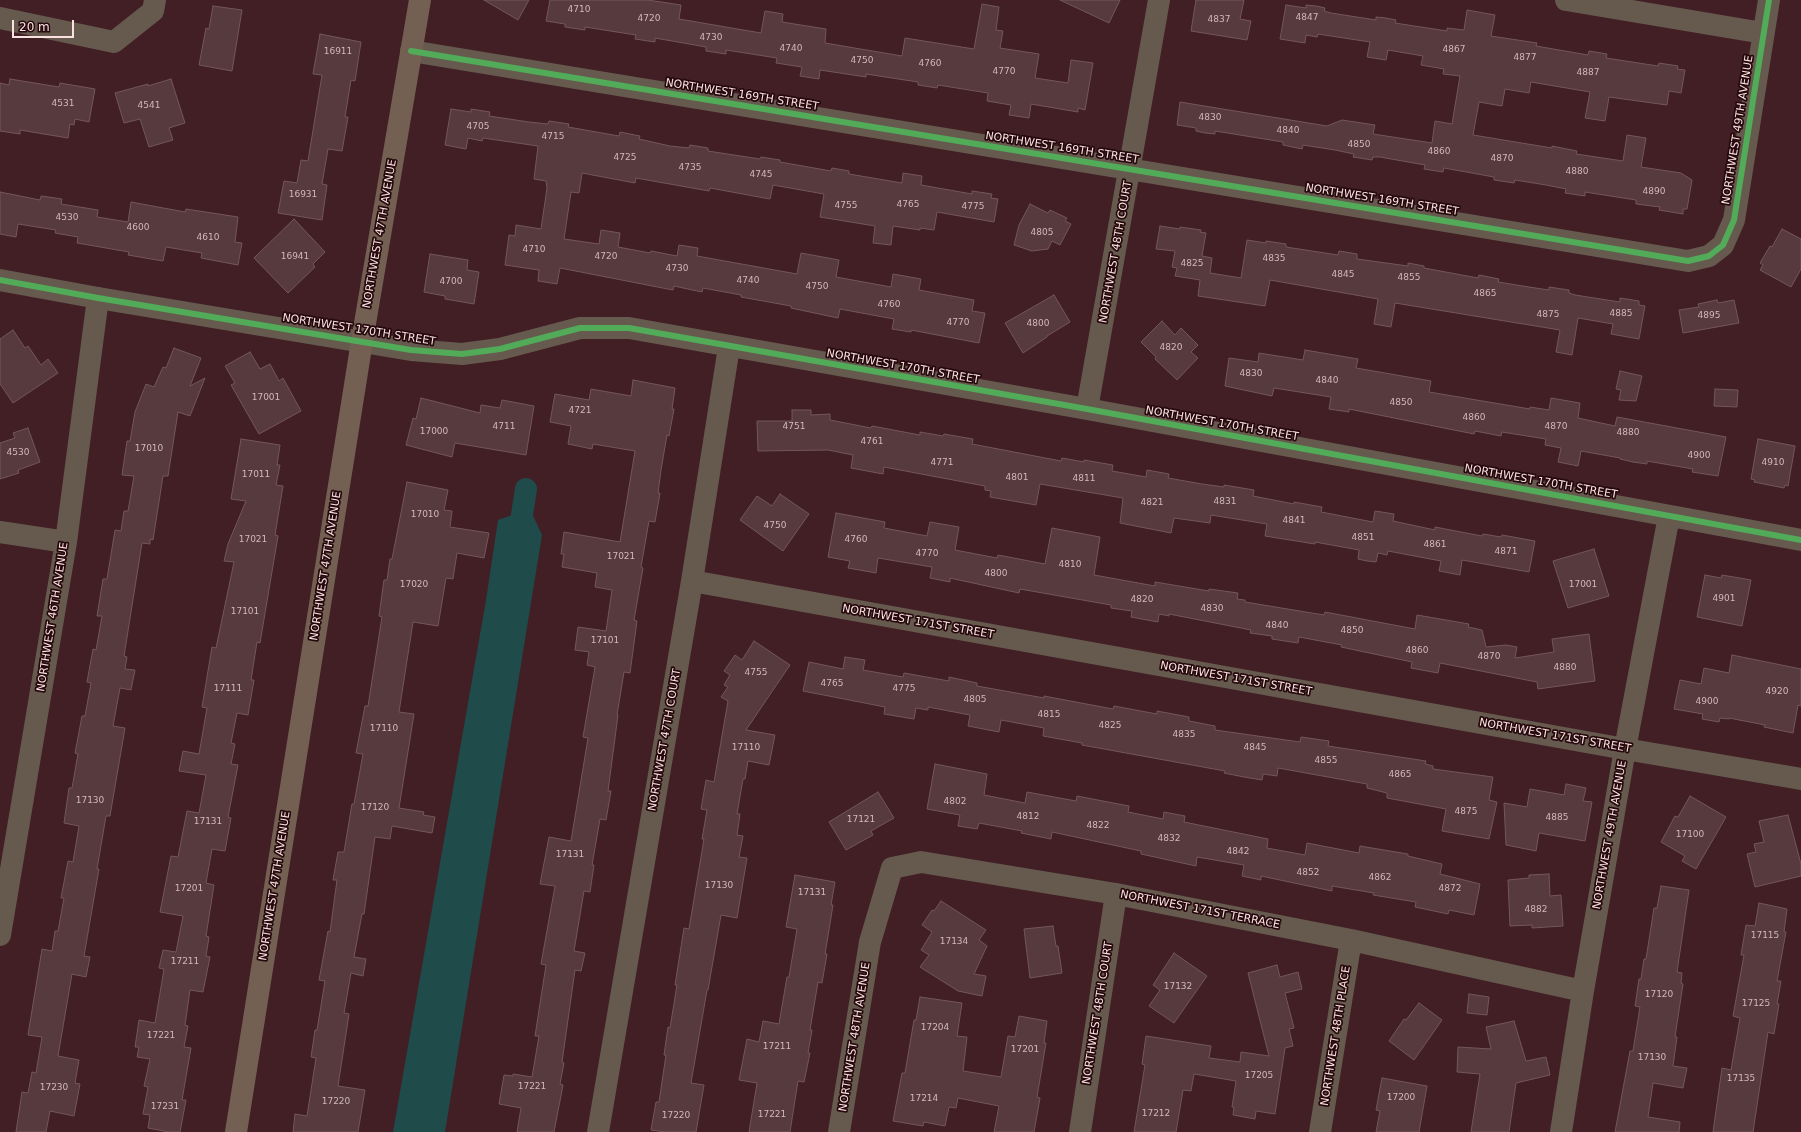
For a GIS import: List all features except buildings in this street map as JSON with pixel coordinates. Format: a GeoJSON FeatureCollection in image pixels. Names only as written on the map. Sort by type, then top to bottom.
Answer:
{"type":"FeatureCollection","features":[{"type":"Feature","properties":{"kind":"main road","name":"NORTHWEST 47TH AVENUE"},"geometry":{"type":"LineString","coordinates":[[236,1132],[362,341],[420,0]]}},
{"type":"Feature","properties":{"kind":"street","name":"NORTHWEST 48TH COURT"},"geometry":{"type":"LineString","coordinates":[[1088,409],[1131,169],[1159,0]]}},
{"type":"Feature","properties":{"kind":"street"},"geometry":{"type":"LineString","coordinates":[[1566,0],[1764,33]]}},
{"type":"Feature","properties":{"kind":"street","name":"NORTHWEST 49TH AVENUE"},"geometry":{"type":"LineString","coordinates":[[1709,256],[1723,245],[1734,220],[1769,0]]}},
{"type":"Feature","properties":{"kind":"street"},"geometry":{"type":"LineString","coordinates":[[0,18],[114,42],[154,5]]}},
{"type":"Feature","properties":{"kind":"street","name":"NORTHWEST 169TH STREET"},"geometry":{"type":"LineString","coordinates":[[411,51],[1688,261],[1709,256]]}},
{"type":"Feature","properties":{"kind":"street","name":"NORTHWEST 170TH STREET"},"geometry":{"type":"LineString","coordinates":[[0,280],[98,298],[411,350],[462,354],[500,349],[580,328],[630,328],[729,347],[1088,409],[1801,540]]}},
{"type":"Feature","properties":{"kind":"street","name":"NORTHWEST 46TH AVENUE"},"geometry":{"type":"LineString","coordinates":[[0,935],[66,542],[98,298]]}},
{"type":"Feature","properties":{"kind":"street","name":"NORTHWEST 47TH COURT"},"geometry":{"type":"LineString","coordinates":[[598,1132],[692,581],[729,347]]}},
{"type":"Feature","properties":{"kind":"street","name":"NORTHWEST 49TH AVENUE"},"geometry":{"type":"LineString","coordinates":[[1561,1132],[1583,991],[1625,749],[1669,516]]}},
{"type":"Feature","properties":{"kind":"street"},"geometry":{"type":"LineString","coordinates":[[0,532],[66,542]]}},
{"type":"Feature","properties":{"kind":"street","name":"NORTHWEST 171ST STREET"},"geometry":{"type":"LineString","coordinates":[[692,581],[1625,749],[1791,777]]}},
{"type":"Feature","properties":{"kind":"street","name":"NORTHWEST 171ST TERRACE"},"geometry":{"type":"LineString","coordinates":[[870,942],[892,868],[921,862],[1116,894],[1351,940],[1583,991]]}},
{"type":"Feature","properties":{"kind":"street","name":"NORTHWEST 48TH COURT"},"geometry":{"type":"LineString","coordinates":[[1080,1132],[1116,894]]}},
{"type":"Feature","properties":{"kind":"street","name":"NORTHWEST 48TH PLACE"},"geometry":{"type":"LineString","coordinates":[[1320,1132],[1351,940]]}},
{"type":"Feature","properties":{"kind":"street","name":"NORTHWEST 48TH AVENUE"},"geometry":{"type":"LineString","coordinates":[[839,1132],[870,942]]}},
{"type":"Feature","properties":{"kind":"water"},"geometry":{"type":"Polygon","coordinates":[[[530,509],[542,535],[445,1132],[393,1132],[486,600],[498,520],[530,509]]]}},
{"type":"Feature","properties":{"kind":"waterway"},"geometry":{"type":"LineString","coordinates":[[518,540],[526,489]]}},
{"type":"Feature","properties":{"kind":"cycle path"},"geometry":{"type":"LineString","coordinates":[[411,51],[1688,261],[1709,256],[1723,245],[1734,220],[1769,0]]}},
{"type":"Feature","properties":{"kind":"cycle path"},"geometry":{"type":"LineString","coordinates":[[0,280],[98,298],[411,350],[462,354],[500,349],[580,328],[629,328],[1087,409],[1801,540]]}}]}
